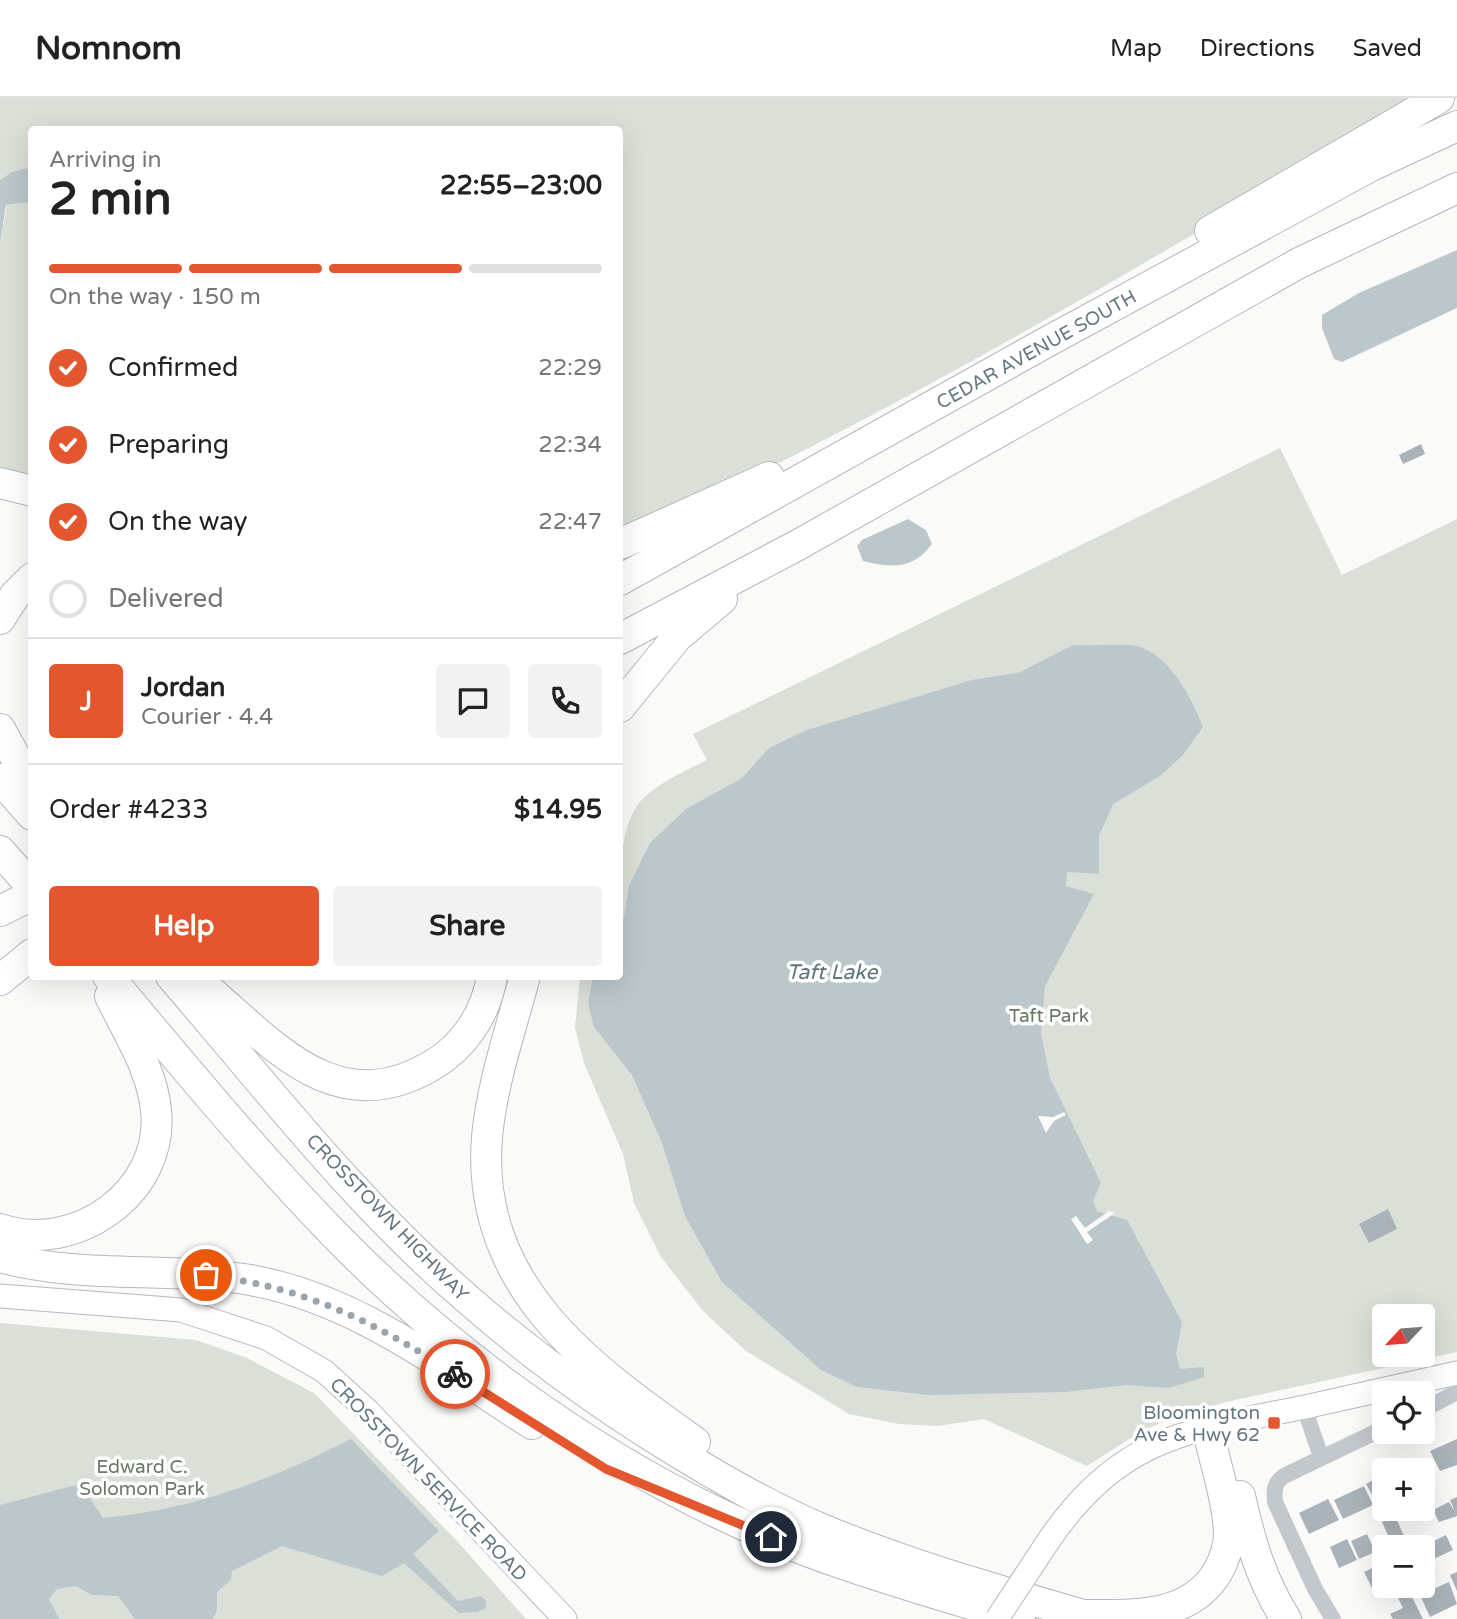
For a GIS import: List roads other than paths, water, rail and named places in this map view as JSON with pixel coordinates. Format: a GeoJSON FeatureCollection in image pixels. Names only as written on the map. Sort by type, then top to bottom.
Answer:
{"type":"FeatureCollection","features":[{"type":"Feature","properties":{"kind":"highway"},"geometry":{"type":"LineString","coordinates":[[1045,343],[1135,276],[1439,98]]}},
{"type":"Feature","properties":{"kind":"highway","name":"CEDAR AVENUE SOUTH"},"geometry":{"type":"LineString","coordinates":[[623,578],[945,398],[1371,166],[1457,126]]}},
{"type":"Feature","properties":{"kind":"highway"},"geometry":{"type":"LineString","coordinates":[[623,637],[796,545],[1299,263],[1457,188]]}},
{"type":"Feature","properties":{"kind":"highway"},"geometry":{"type":"LineString","coordinates":[[623,543],[945,398]]}},
{"type":"Feature","properties":{"kind":"highway"},"geometry":{"type":"LineString","coordinates":[[0,483],[28,490]]}},
{"type":"Feature","properties":{"kind":"highway"},"geometry":{"type":"LineString","coordinates":[[623,703],[677,637],[732,591],[796,545]]}},
{"type":"Feature","properties":{"kind":"highway"},"geometry":{"type":"LineString","coordinates":[[0,619],[28,582]]}},
{"type":"Feature","properties":{"kind":"highway"},"geometry":{"type":"LineString","coordinates":[[0,729],[28,781]]}},
{"type":"Feature","properties":{"kind":"highway"},"geometry":{"type":"LineString","coordinates":[[0,779],[28,811]]}},
{"type":"Feature","properties":{"kind":"highway"},"geometry":{"type":"LineString","coordinates":[[2,854],[28,883]]}},
{"type":"Feature","properties":{"kind":"highway"},"geometry":{"type":"LineString","coordinates":[[0,911],[28,897]]}},
{"type":"Feature","properties":{"kind":"highway"},"geometry":{"type":"LineString","coordinates":[[0,966],[28,955]]}},
{"type":"Feature","properties":{"kind":"highway"},"geometry":{"type":"LineString","coordinates":[[0,980],[28,956]]}},
{"type":"Feature","properties":{"kind":"highway"},"geometry":{"type":"LineString","coordinates":[[0,1229],[33,1235],[78,1228],[99,1219],[129,1193],[150,1158],[157,1113],[154,1092],[103,980]]}},
{"type":"Feature","properties":{"kind":"highway"},"geometry":{"type":"LineString","coordinates":[[111,980],[266,1162],[336,1236],[419,1314],[465,1352],[551,1414],[651,1477],[717,1513]]}},
{"type":"Feature","properties":{"kind":"highway","name":"CROSSTOWN HIGHWAY"},"geometry":{"type":"LineString","coordinates":[[174,980],[374,1208],[462,1295],[531,1352],[626,1422],[725,1480],[821,1529],[892,1555],[1091,1617],[1152,1614],[1170,1610],[1187,1603],[1213,1579],[1222,1563],[1229,1533],[1215,1423]]}},
{"type":"Feature","properties":{"kind":"highway"},"geometry":{"type":"LineString","coordinates":[[197,980],[277,1051],[303,1069],[328,1079],[378,1084],[420,1073],[454,1049],[482,1012],[491,980]]}},
{"type":"Feature","properties":{"kind":"highway"},"geometry":{"type":"LineString","coordinates":[[524,980],[492,1104],[487,1169],[491,1203],[500,1239],[531,1299],[568,1343],[636,1400],[758,1481],[892,1555]]}},
{"type":"Feature","properties":{"kind":"highway"},"geometry":{"type":"LineString","coordinates":[[0,1257],[71,1268],[246,1279],[332,1304],[414,1347],[590,1461],[623,1477],[825,1559],[1020,1619]]}},
{"type":"Feature","properties":{"kind":"highway"},"geometry":{"type":"LineString","coordinates":[[1215,1423],[1264,1581],[1286,1619]]}},
{"type":"Feature","properties":{"kind":"street","name":"CROSSTOWN SERVICE ROAD"},"geometry":{"type":"LineString","coordinates":[[0,1296],[181,1310],[266,1338],[324,1371],[368,1412],[565,1619]]}},
{"type":"Feature","properties":{"kind":"street"},"geometry":{"type":"LineString","coordinates":[[997,1619],[1049,1540],[1087,1492],[1109,1474],[1156,1444],[1215,1423],[1304,1407],[1457,1373]]}},
{"type":"Feature","properties":{"kind":"street"},"geometry":{"type":"LineString","coordinates":[[1435,1404],[1457,1392]]}},
{"type":"Feature","properties":{"kind":"street"},"geometry":{"type":"LineString","coordinates":[[1304,1407],[1321,1457]]}},
{"type":"Feature","properties":{"kind":"street"},"geometry":{"type":"LineString","coordinates":[[1333,1619],[1275,1502],[1277,1480],[1372,1433]]}},
{"type":"Feature","properties":{"kind":"water"},"geometry":{"type":"Polygon","coordinates":[[[28,168],[28,202],[6,205],[0,243],[0,180],[12,172],[28,168]]]}},
{"type":"Feature","properties":{"kind":"water"},"geometry":{"type":"Polygon","coordinates":[[[1457,250],[1457,308],[1342,362],[1334,359],[1322,328],[1322,315],[1359,293],[1457,250]]]}},
{"type":"Feature","properties":{"kind":"water"},"geometry":{"type":"Polygon","coordinates":[[[908,519],[926,530],[932,544],[925,552],[917,559],[901,565],[863,561],[857,546],[862,540],[908,519]]]}},
{"type":"Feature","properties":{"kind":"water","name":"Taft Lake"},"geometry":{"type":"Polygon","coordinates":[[[1073,645],[1129,645],[1142,648],[1154,654],[1175,675],[1192,701],[1203,727],[1182,756],[1160,776],[1113,804],[1099,836],[1099,874],[1067,872],[1066,886],[1094,894],[1045,986],[1041,1033],[1050,1078],[1101,1183],[1093,1201],[1097,1211],[1127,1220],[1182,1322],[1176,1354],[1180,1369],[1204,1367],[1204,1377],[1169,1388],[1127,1385],[1065,1392],[929,1395],[857,1387],[821,1370],[722,1282],[685,1216],[662,1143],[632,1075],[594,1027],[588,1003],[592,980],[623,980],[623,919],[629,886],[650,843],[686,809],[742,778],[769,748],[807,730],[972,680],[1018,673],[1073,645]]]}},
{"type":"Feature","properties":{"kind":"water"},"geometry":{"type":"Polygon","coordinates":[[[351,1439],[439,1531],[413,1554],[458,1601],[481,1596],[486,1601],[486,1608],[476,1612],[459,1613],[404,1563],[382,1576],[282,1546],[232,1571],[231,1580],[217,1592],[217,1610],[213,1619],[135,1619],[118,1596],[92,1595],[76,1586],[57,1589],[49,1599],[59,1619],[0,1619],[0,1505],[80,1484],[103,1518],[168,1508],[261,1480],[351,1439]]]}},
{"type":"Feature","properties":{"kind":"place","name":"Bloomington Ave & Hwy 62"},"geometry":{"type":"Point","coordinates":[1274,1423]}},
{"type":"Feature","properties":{"kind":"park label","name":"Taft Park"},"geometry":{"type":"Point","coordinates":[1049,1015]}},
{"type":"Feature","properties":{"kind":"park label","name":"Edward C. Solomon Park"},"geometry":{"type":"Point","coordinates":[142,1477]}}]}
